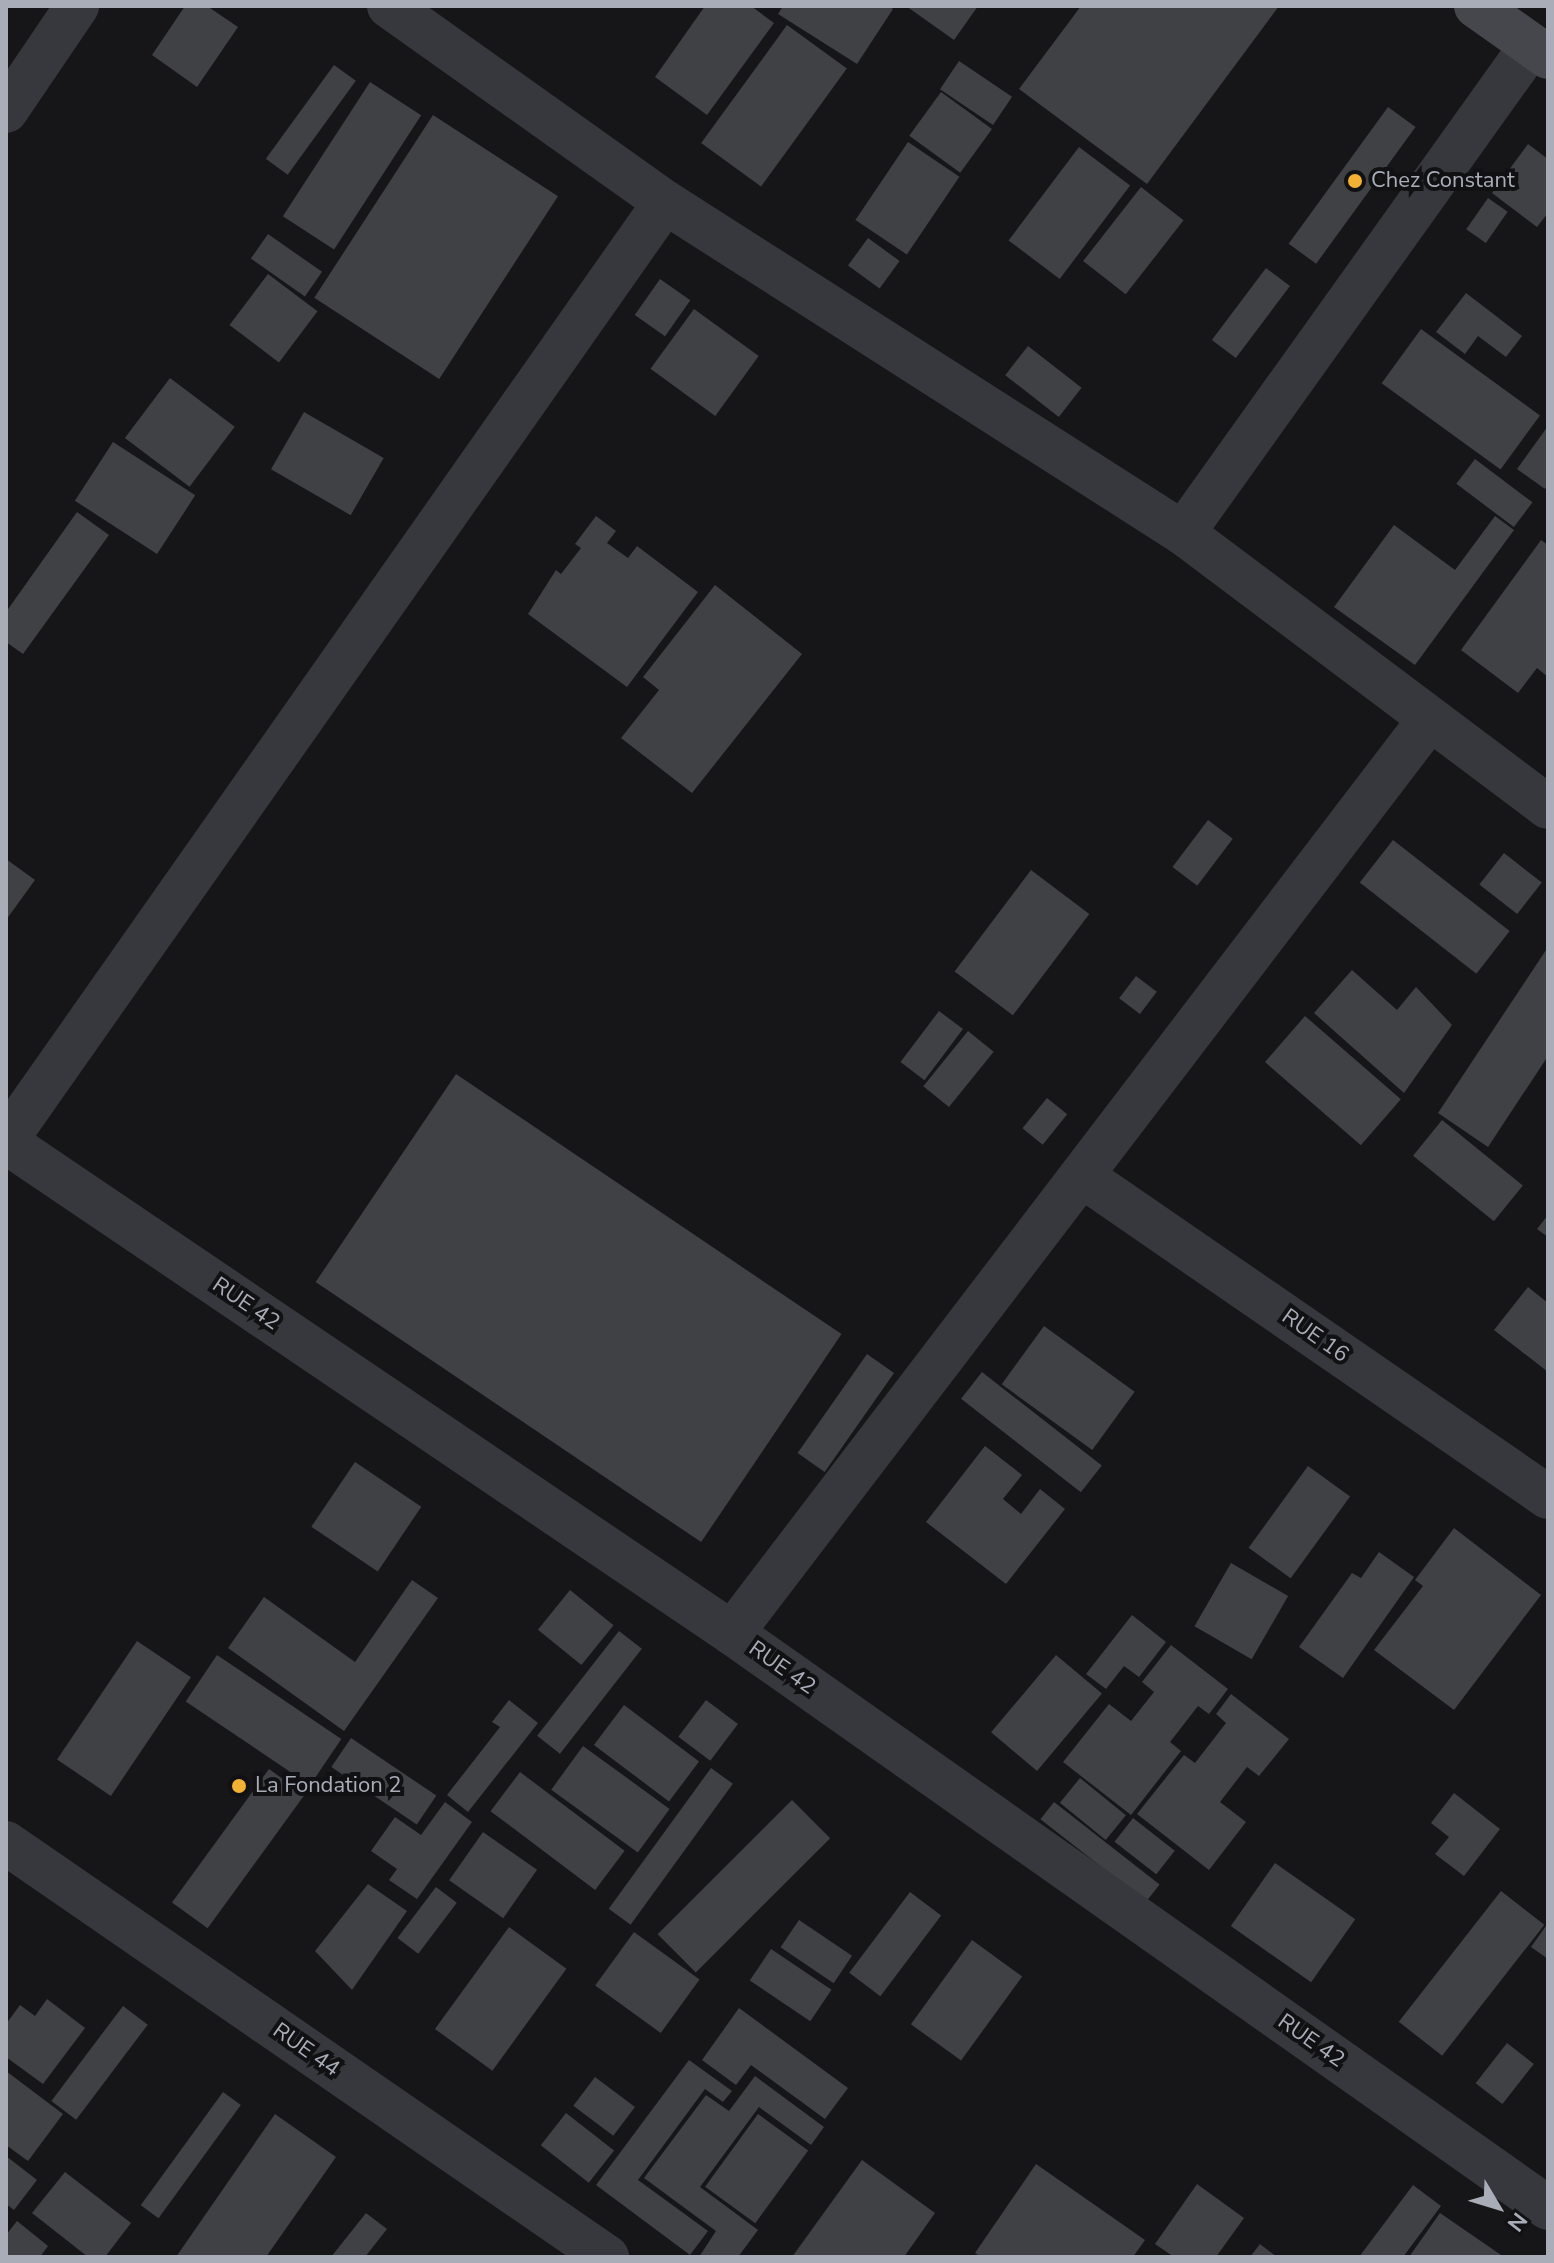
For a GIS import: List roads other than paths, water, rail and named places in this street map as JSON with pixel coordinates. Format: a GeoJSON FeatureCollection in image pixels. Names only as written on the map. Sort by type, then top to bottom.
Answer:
{"type":"FeatureCollection","features":[{"type":"Feature","properties":{"kind":"main road"},"geometry":{"type":"LineString","coordinates":[[1476,6],[1540,52]]}},
{"type":"Feature","properties":{"kind":"street"},"geometry":{"type":"LineString","coordinates":[[6,111],[77,6]]}},
{"type":"Feature","properties":{"kind":"street"},"geometry":{"type":"LineString","coordinates":[[389,6],[665,202],[1183,533],[1548,807]]}},
{"type":"Feature","properties":{"kind":"street"},"geometry":{"type":"LineString","coordinates":[[1183,533],[1540,52]]}},
{"type":"Feature","properties":{"kind":"street"},"geometry":{"type":"LineString","coordinates":[[6,1141],[665,202]]}},
{"type":"Feature","properties":{"kind":"street"},"geometry":{"type":"LineString","coordinates":[[732,1633],[1429,720]]}},
{"type":"Feature","properties":{"kind":"street","name":"RUE 42"},"geometry":{"type":"LineString","coordinates":[[6,1141],[732,1633],[1548,2208]]}},
{"type":"Feature","properties":{"kind":"street","name":"RUE 16"},"geometry":{"type":"LineString","coordinates":[[1082,1176],[1548,1497]]}},
{"type":"Feature","properties":{"kind":"street","name":"RUE 44"},"geometry":{"type":"LineString","coordinates":[[6,1843],[607,2257]]}},
{"type":"Feature","properties":{"kind":"place","name":"Chez Constant"},"geometry":{"type":"Point","coordinates":[1355,181]}},
{"type":"Feature","properties":{"kind":"place","name":"La Fondation 2"},"geometry":{"type":"Point","coordinates":[239,1786]}}]}
